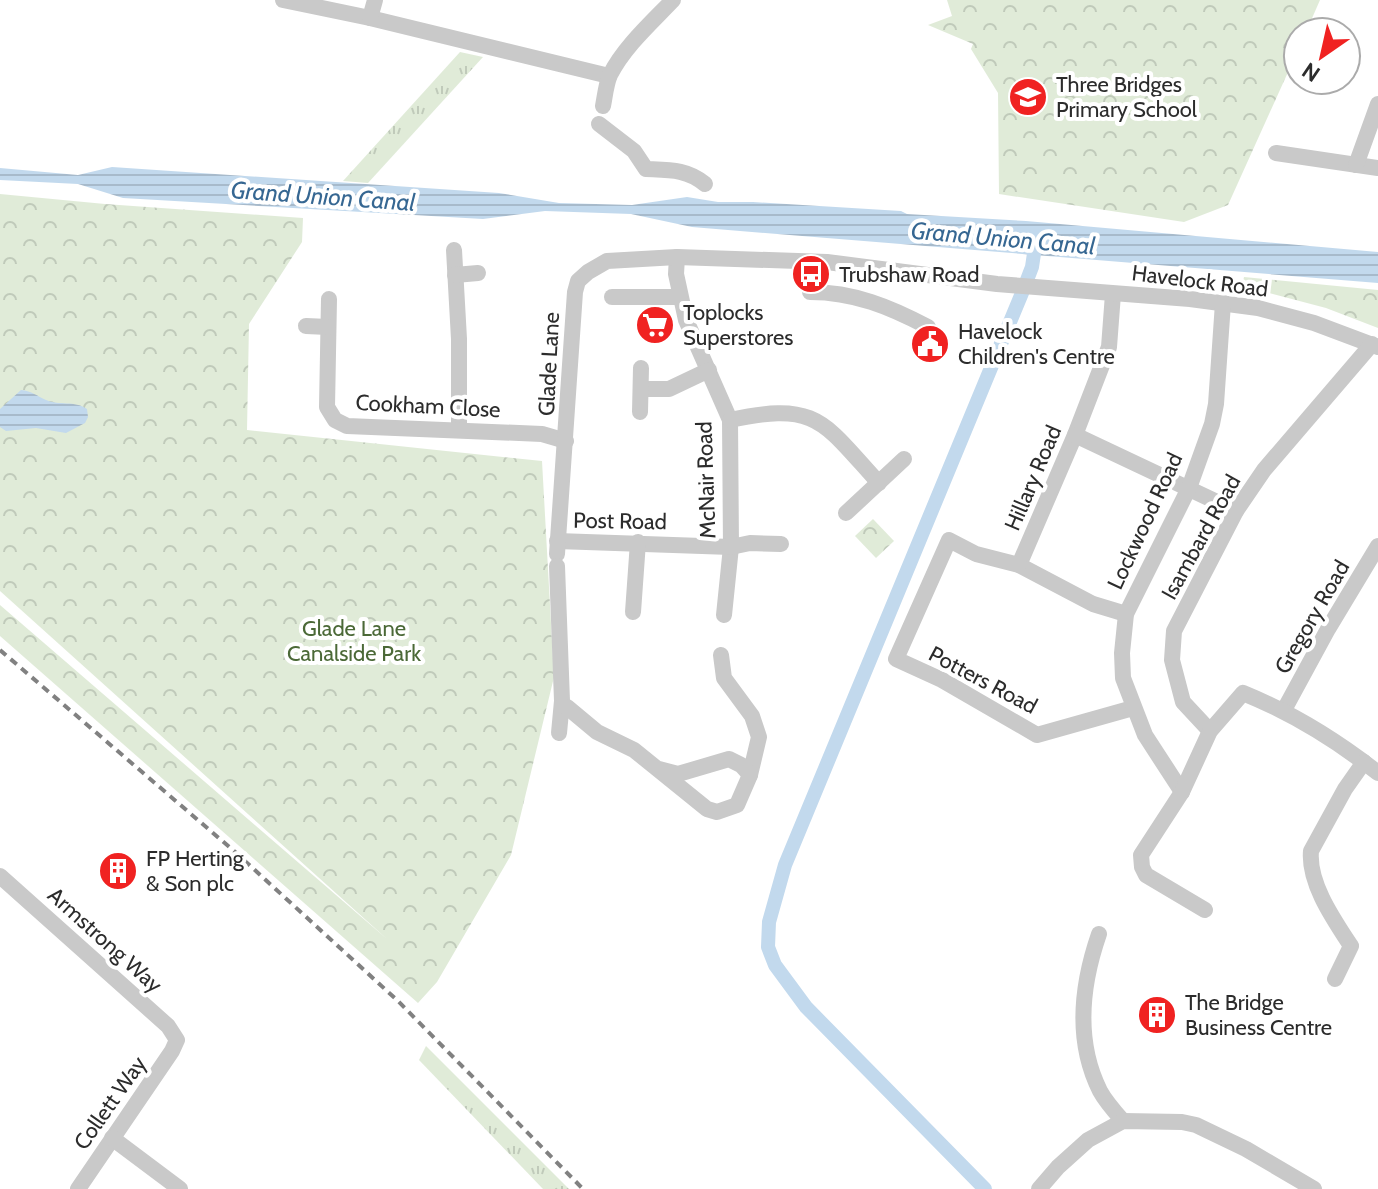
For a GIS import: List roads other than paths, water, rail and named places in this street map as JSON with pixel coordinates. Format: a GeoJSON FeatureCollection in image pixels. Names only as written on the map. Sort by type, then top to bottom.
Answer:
{"type":"FeatureCollection","features":[{"type":"Feature","properties":{"kind":"street"},"geometry":{"type":"LineString","coordinates":[[283,0],[609,76]]}},
{"type":"Feature","properties":{"kind":"street"},"geometry":{"type":"LineString","coordinates":[[370,18],[375,0]]}},
{"type":"Feature","properties":{"kind":"street"},"geometry":{"type":"LineString","coordinates":[[603,106],[609,76],[630,47],[673,0]]}},
{"type":"Feature","properties":{"kind":"street"},"geometry":{"type":"LineString","coordinates":[[1356,165],[1378,104]]}},
{"type":"Feature","properties":{"kind":"street"},"geometry":{"type":"LineString","coordinates":[[599,124],[634,151],[646,169],[677,170],[694,175],[705,184]]}},
{"type":"Feature","properties":{"kind":"street"},"geometry":{"type":"LineString","coordinates":[[1276,153],[1378,168]]}},
{"type":"Feature","properties":{"kind":"street"},"geometry":{"type":"LineString","coordinates":[[454,250],[459,339],[459,430]]}},
{"type":"Feature","properties":{"kind":"street","name":"Havelock Road"},"geometry":{"type":"LineString","coordinates":[[677,257],[827,262],[1047,290],[1223,303],[1258,308],[1314,323],[1375,346]]}},
{"type":"Feature","properties":{"kind":"street","name":"McNair Road"},"geometry":{"type":"LineString","coordinates":[[677,257],[676,274],[686,320],[730,420],[731,547],[724,615]]}},
{"type":"Feature","properties":{"kind":"street","name":"Glade Lane"},"geometry":{"type":"LineString","coordinates":[[559,733],[562,706],[557,554],[575,292],[578,281],[607,261],[677,257]]}},
{"type":"Feature","properties":{"kind":"street"},"geometry":{"type":"LineString","coordinates":[[827,262],[817,292],[853,295],[895,310],[928,327]]}},
{"type":"Feature","properties":{"kind":"street"},"geometry":{"type":"LineString","coordinates":[[455,275],[478,273]]}},
{"type":"Feature","properties":{"kind":"street","name":"Hillary Road"},"geometry":{"type":"LineString","coordinates":[[1113,294],[1109,347],[1019,565],[1093,604],[1126,614]]}},
{"type":"Feature","properties":{"kind":"street"},"geometry":{"type":"LineString","coordinates":[[612,297],[680,297]]}},
{"type":"Feature","properties":{"kind":"street","name":"Cookham Close"},"geometry":{"type":"LineString","coordinates":[[329,299],[327,407],[335,420],[347,426],[542,434],[566,441]]}},
{"type":"Feature","properties":{"kind":"street","name":"Lockwood Road"},"geometry":{"type":"LineString","coordinates":[[1182,792],[1145,735],[1133,708],[1123,678],[1122,653],[1126,614],[1189,488],[1216,404],[1223,303]]}},
{"type":"Feature","properties":{"kind":"street"},"geometry":{"type":"LineString","coordinates":[[306,326],[328,327]]}},
{"type":"Feature","properties":{"kind":"street","name":"Isambard Road"},"geometry":{"type":"LineString","coordinates":[[1210,731],[1183,702],[1172,660],[1174,631],[1236,511],[1264,470],[1375,346]]}},
{"type":"Feature","properties":{"kind":"street"},"geometry":{"type":"LineString","coordinates":[[640,412],[641,368]]}},
{"type":"Feature","properties":{"kind":"street"},"geometry":{"type":"LineString","coordinates":[[641,389],[669,389],[709,370]]}},
{"type":"Feature","properties":{"kind":"street"},"geometry":{"type":"LineString","coordinates":[[730,420],[767,412],[808,415],[826,426],[879,483]]}},
{"type":"Feature","properties":{"kind":"street"},"geometry":{"type":"LineString","coordinates":[[1075,435],[1236,511]]}},
{"type":"Feature","properties":{"kind":"street"},"geometry":{"type":"LineString","coordinates":[[846,513],[904,459]]}},
{"type":"Feature","properties":{"kind":"street","name":"Potters Road"},"geometry":{"type":"LineString","coordinates":[[1019,565],[976,554],[949,540],[900,661],[942,680],[1037,735],[1133,708]]}},
{"type":"Feature","properties":{"kind":"street"},"geometry":{"type":"LineString","coordinates":[[633,612],[638,542]]}},
{"type":"Feature","properties":{"kind":"street","name":"Post Road"},"geometry":{"type":"LineString","coordinates":[[557,554],[638,542],[731,547],[750,543],[781,544]]}},
{"type":"Feature","properties":{"kind":"street","name":"Gregory Road"},"geometry":{"type":"LineString","coordinates":[[1284,710],[1378,546]]}},
{"type":"Feature","properties":{"kind":"street"},"geometry":{"type":"LineString","coordinates":[[562,706],[597,732],[634,750],[707,809],[717,812],[737,805],[759,745],[752,716],[724,678],[721,655]]}},
{"type":"Feature","properties":{"kind":"street"},"geometry":{"type":"LineString","coordinates":[[1205,910],[1153,880],[1142,867],[1141,855],[1182,792],[1210,731],[1243,693],[1284,710],[1378,773]]}},
{"type":"Feature","properties":{"kind":"street"},"geometry":{"type":"LineString","coordinates":[[659,769],[678,774],[749,753],[759,745]]}},
{"type":"Feature","properties":{"kind":"street"},"geometry":{"type":"LineString","coordinates":[[729,759],[741,765],[750,775]]}},
{"type":"Feature","properties":{"kind":"street"},"geometry":{"type":"LineString","coordinates":[[1335,979],[1351,946],[1321,892],[1310,861],[1311,851],[1345,789],[1364,762]]}},
{"type":"Feature","properties":{"kind":"street","name":"Armstrong Way"},"geometry":{"type":"LineString","coordinates":[[0,876],[168,1026],[177,1040]]}},
{"type":"Feature","properties":{"kind":"street"},"geometry":{"type":"LineString","coordinates":[[1099,934],[1084,995],[1083,1036],[1101,1094],[1123,1121]]}},
{"type":"Feature","properties":{"kind":"street","name":"Collett Way"},"geometry":{"type":"LineString","coordinates":[[78,1189],[177,1040]]}},
{"type":"Feature","properties":{"kind":"street"},"geometry":{"type":"LineString","coordinates":[[1039,1189],[1088,1140],[1123,1121],[1196,1125],[1246,1149],[1314,1189]]}},
{"type":"Feature","properties":{"kind":"street"},"geometry":{"type":"LineString","coordinates":[[112,1138],[180,1189]]}},
{"type":"Feature","properties":{"kind":"water","name":"Grand Union Canal"},"geometry":{"type":"Polygon","coordinates":[[[112,167],[499,193],[559,203],[632,205],[687,197],[718,202],[901,211],[907,214],[1026,221],[1378,252],[1378,283],[692,227],[631,214],[545,211],[483,219],[123,198],[78,184],[0,180],[0,168],[78,175],[112,167]]]}},
{"type":"Feature","properties":{"kind":"water"},"geometry":{"type":"Polygon","coordinates":[[[21,390],[51,402],[82,406],[87,409],[88,417],[85,423],[66,433],[36,428],[6,431],[0,427],[0,409],[21,390]]]}},
{"type":"Feature","properties":{"kind":"waterway","name":"Grand Union Canal"},"geometry":{"type":"LineString","coordinates":[[985,1189],[806,1007],[775,965],[768,947],[769,922],[785,865],[1022,293],[1032,267],[1036,240]]}},
{"type":"Feature","properties":{"kind":"railway"},"geometry":{"type":"LineString","coordinates":[[0,650],[234,851],[398,1001],[583,1189]]}},
{"type":"Feature","properties":{"kind":"place","name":"Three Bridges Primary School"},"geometry":{"type":"Point","coordinates":[1028,97]}},
{"type":"Feature","properties":{"kind":"place","name":"Trubshaw Road"},"geometry":{"type":"Point","coordinates":[811,274]}},
{"type":"Feature","properties":{"kind":"place","name":"Toplocks Superstores"},"geometry":{"type":"Point","coordinates":[655,325]}},
{"type":"Feature","properties":{"kind":"place","name":"Havelock Children's Centre"},"geometry":{"type":"Point","coordinates":[930,344]}},
{"type":"Feature","properties":{"kind":"place","name":"FP Herting & Son plc"},"geometry":{"type":"Point","coordinates":[118,871]}},
{"type":"Feature","properties":{"kind":"place","name":"The Bridge Business Centre"},"geometry":{"type":"Point","coordinates":[1157,1015]}},
{"type":"Feature","properties":{"kind":"park label","name":"Glade Lane Canalside Park"},"geometry":{"type":"Point","coordinates":[354,640]}}]}
